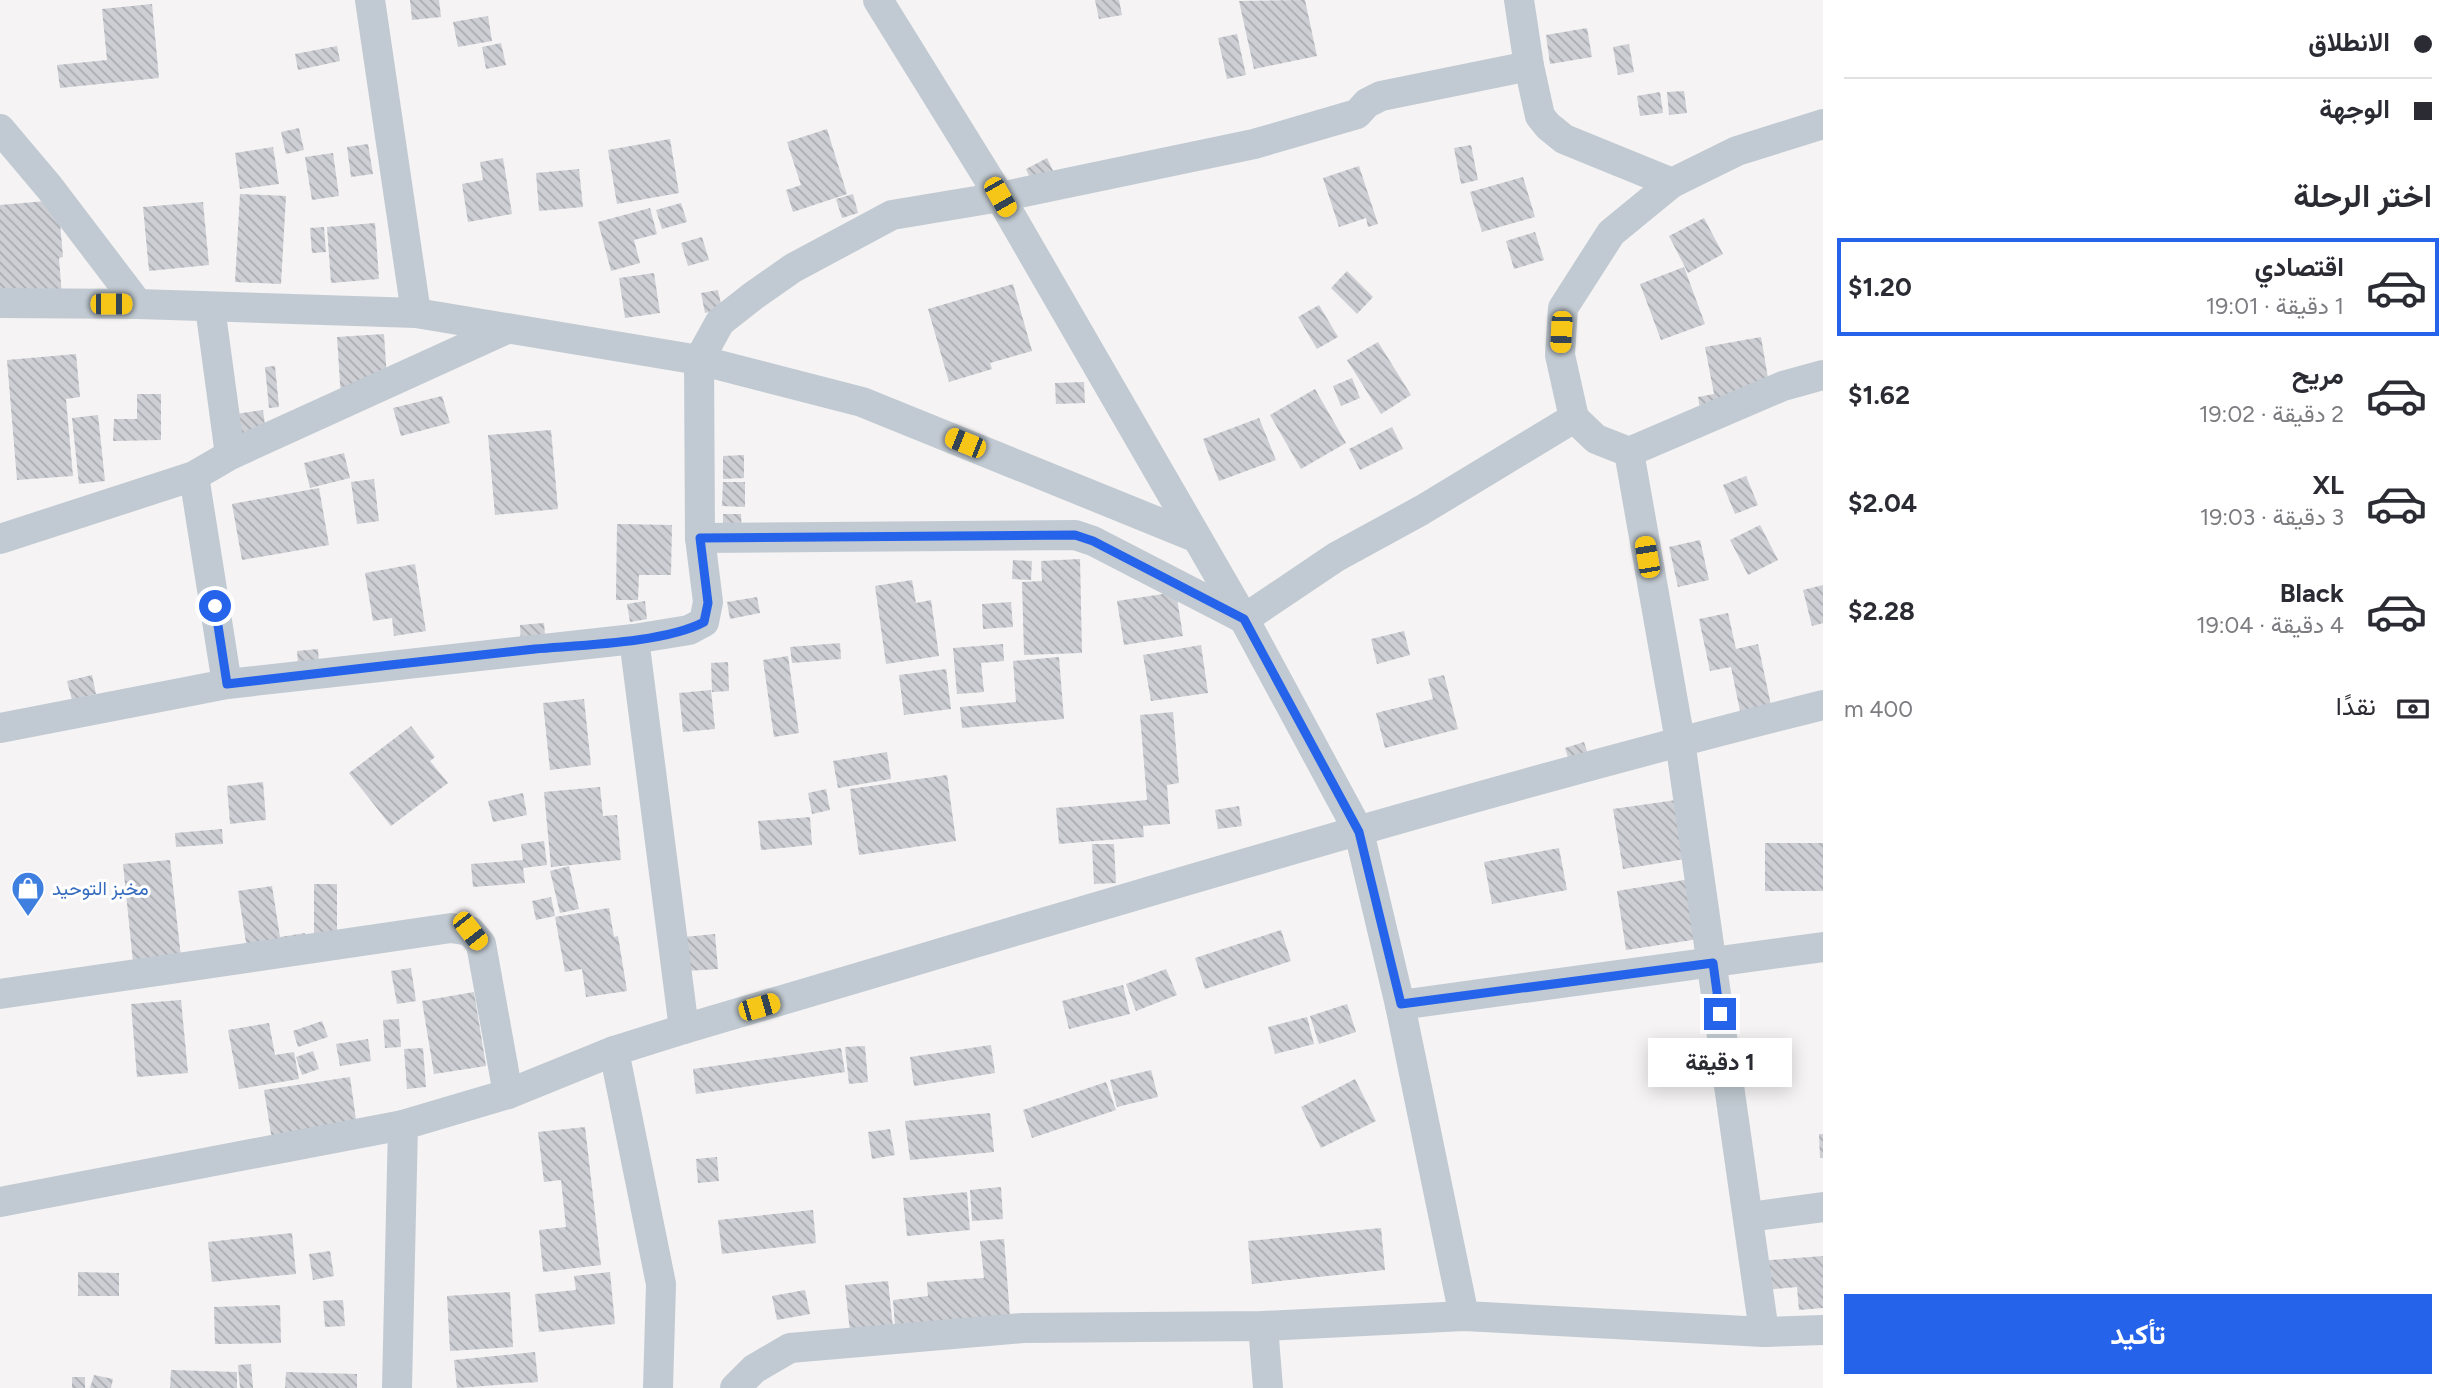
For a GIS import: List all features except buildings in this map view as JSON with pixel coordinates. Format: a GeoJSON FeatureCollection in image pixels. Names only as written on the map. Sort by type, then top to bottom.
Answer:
{"type":"FeatureCollection","features":[{"type":"Feature","properties":{"kind":"street"},"geometry":{"type":"LineString","coordinates":[[370,0],[416,313]]}},
{"type":"Feature","properties":{"kind":"street"},"geometry":{"type":"LineString","coordinates":[[878,0],[1000,197],[1244,619],[1359,832],[1401,1004],[1464,1316]]}},
{"type":"Feature","properties":{"kind":"street"},"geometry":{"type":"LineString","coordinates":[[1519,0],[1540,116],[1564,139],[1672,183]]}},
{"type":"Feature","properties":{"kind":"street"},"geometry":{"type":"LineString","coordinates":[[0,728],[227,684],[634,639],[689,630],[704,622],[708,603],[700,538],[699,360],[720,322],[793,268],[892,215],[1000,197],[1254,144],[1357,114],[1367,103],[1381,96],[1529,66]]}},
{"type":"Feature","properties":{"kind":"street"},"geometry":{"type":"LineString","coordinates":[[1823,124],[1737,151],[1672,183],[1611,233],[1563,308],[1560,355],[1574,418],[1596,439],[1629,452],[1783,386],[1823,375]]}},
{"type":"Feature","properties":{"kind":"street"},"geometry":{"type":"LineString","coordinates":[[0,129],[49,187],[138,304]]}},
{"type":"Feature","properties":{"kind":"street"},"geometry":{"type":"LineString","coordinates":[[0,303],[138,304],[416,313],[699,360],[862,402],[1195,537]]}},
{"type":"Feature","properties":{"kind":"street"},"geometry":{"type":"LineString","coordinates":[[210,307],[230,455]]}},
{"type":"Feature","properties":{"kind":"street"},"geometry":{"type":"LineString","coordinates":[[0,539],[194,476],[230,455],[507,329]]}},
{"type":"Feature","properties":{"kind":"street"},"geometry":{"type":"LineString","coordinates":[[1244,619],[1336,557],[1422,510],[1574,418]]}},
{"type":"Feature","properties":{"kind":"street"},"geometry":{"type":"LineString","coordinates":[[1629,452],[1680,741],[1765,1332]]}},
{"type":"Feature","properties":{"kind":"street"},"geometry":{"type":"LineString","coordinates":[[194,476],[227,684]]}},
{"type":"Feature","properties":{"kind":"street"},"geometry":{"type":"LineString","coordinates":[[700,538],[1075,535],[1093,541],[1244,619]]}},
{"type":"Feature","properties":{"kind":"street"},"geometry":{"type":"LineString","coordinates":[[634,639],[684,1029]]}},
{"type":"Feature","properties":{"kind":"street"},"geometry":{"type":"LineString","coordinates":[[0,1202],[403,1125],[508,1094],[614,1051],[684,1029],[1359,832],[1680,741],[1823,705]]}},
{"type":"Feature","properties":{"kind":"street"},"geometry":{"type":"LineString","coordinates":[[0,994],[451,928],[470,931],[481,944],[508,1094]]}},
{"type":"Feature","properties":{"kind":"street"},"geometry":{"type":"LineString","coordinates":[[1401,1004],[1823,947]]}},
{"type":"Feature","properties":{"kind":"street"},"geometry":{"type":"LineString","coordinates":[[614,1051],[660,1284],[658,1388]]}},
{"type":"Feature","properties":{"kind":"street"},"geometry":{"type":"LineString","coordinates":[[397,1388],[403,1125]]}},
{"type":"Feature","properties":{"kind":"street"},"geometry":{"type":"LineString","coordinates":[[1749,1217],[1823,1207]]}},
{"type":"Feature","properties":{"kind":"street"},"geometry":{"type":"LineString","coordinates":[[735,1388],[754,1369],[790,1348],[1023,1328],[1263,1326],[1464,1316],[1765,1332],[1823,1330]]}},
{"type":"Feature","properties":{"kind":"street"},"geometry":{"type":"LineString","coordinates":[[1263,1326],[1268,1388]]}},
{"type":"Feature","properties":{"kind":"place","name":"مخبز التوحيد"},"geometry":{"type":"Point","coordinates":[28,918]}},
{"type":"Feature","properties":{"kind":"route"},"geometry":{"type":"LineString","coordinates":[[215,606],[227,684],[634,639],[689,630],[704,622],[708,603],[700,538],[1056,533],[1075,535],[1093,541],[1244,619],[1359,832],[1401,1004],[1713,963],[1720,1014]]}}]}
